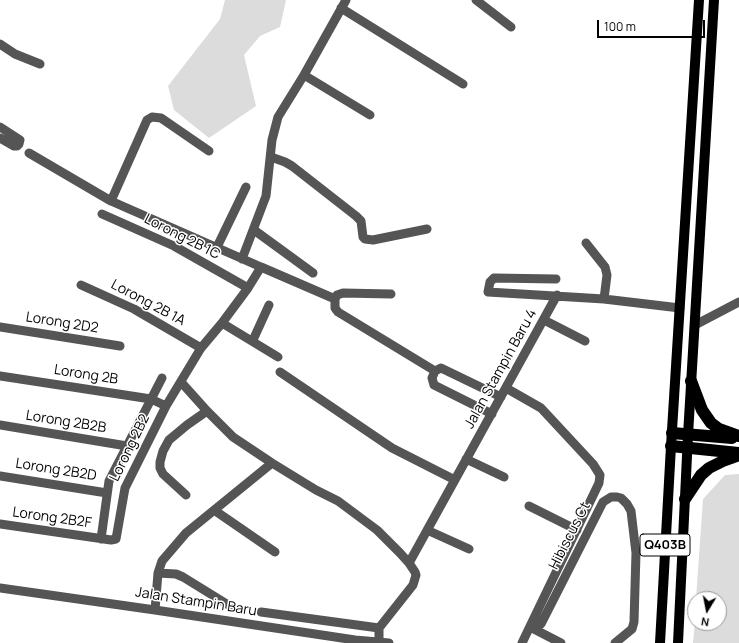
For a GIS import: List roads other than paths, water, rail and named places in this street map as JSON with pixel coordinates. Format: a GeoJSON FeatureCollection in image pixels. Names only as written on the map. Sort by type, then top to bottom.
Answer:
{"type":"FeatureCollection","features":[{"type":"Feature","properties":{"kind":"highway"},"geometry":{"type":"LineString","coordinates":[[691,381],[702,410],[711,423],[719,429],[739,437]]}},
{"type":"Feature","properties":{"kind":"highway"},"geometry":{"type":"LineString","coordinates":[[672,432],[688,435],[739,437]]}},
{"type":"Feature","properties":{"kind":"highway"},"geometry":{"type":"LineString","coordinates":[[671,446],[739,454]]}},
{"type":"Feature","properties":{"kind":"highway"},"geometry":{"type":"LineString","coordinates":[[684,499],[701,475],[709,468],[739,454]]}},
{"type":"Feature","properties":{"kind":"main road"},"geometry":{"type":"LineString","coordinates":[[671,446],[699,0]]}},
{"type":"Feature","properties":{"kind":"main road"},"geometry":{"type":"LineString","coordinates":[[678,643],[684,499],[714,0]]}},
{"type":"Feature","properties":{"kind":"main road","name":"Q403B"},"geometry":{"type":"LineString","coordinates":[[660,643],[671,446]]}},
{"type":"Feature","properties":{"kind":"street"},"geometry":{"type":"LineString","coordinates":[[476,0],[511,27]]}},
{"type":"Feature","properties":{"kind":"street"},"geometry":{"type":"LineString","coordinates":[[242,258],[266,196],[272,140],[278,117],[304,75],[344,4],[463,84]]}},
{"type":"Feature","properties":{"kind":"street"},"geometry":{"type":"LineString","coordinates":[[0,44],[15,54],[40,64]]}},
{"type":"Feature","properties":{"kind":"street"},"geometry":{"type":"LineString","coordinates":[[304,75],[370,115]]}},
{"type":"Feature","properties":{"kind":"street"},"geometry":{"type":"LineString","coordinates":[[111,201],[147,120],[152,117],[161,118],[209,151]]}},
{"type":"Feature","properties":{"kind":"street"},"geometry":{"type":"LineString","coordinates":[[0,127],[20,140],[19,144],[14,146],[0,138]]}},
{"type":"Feature","properties":{"kind":"street"},"geometry":{"type":"LineString","coordinates":[[30,153],[111,201],[335,298]]}},
{"type":"Feature","properties":{"kind":"street"},"geometry":{"type":"LineString","coordinates":[[271,157],[292,166],[356,216],[360,221],[363,237],[365,239],[373,240],[427,229]]}},
{"type":"Feature","properties":{"kind":"street"},"geometry":{"type":"LineString","coordinates":[[217,247],[246,187]]}},
{"type":"Feature","properties":{"kind":"street","name":"Lorong 2B 1C"},"geometry":{"type":"LineString","coordinates":[[102,214],[174,246],[248,288]]}},
{"type":"Feature","properties":{"kind":"street"},"geometry":{"type":"LineString","coordinates":[[254,230],[313,273]]}},
{"type":"Feature","properties":{"kind":"street"},"geometry":{"type":"LineString","coordinates":[[586,243],[605,267],[607,275],[604,299]]}},
{"type":"Feature","properties":{"kind":"street","name":"Lorong 2B2"},"geometry":{"type":"LineString","coordinates":[[101,539],[116,539],[125,488],[166,406],[201,348],[248,288],[261,267]]}},
{"type":"Feature","properties":{"kind":"street"},"geometry":{"type":"LineString","coordinates":[[556,279],[494,278],[490,282],[488,292],[558,295],[680,308]]}},
{"type":"Feature","properties":{"kind":"street","name":"Lorong 2B 1A"},"geometry":{"type":"LineString","coordinates":[[81,285],[134,309],[201,348]]}},
{"type":"Feature","properties":{"kind":"street"},"geometry":{"type":"LineString","coordinates":[[391,294],[337,295],[334,303],[335,308],[338,312],[435,371]]}},
{"type":"Feature","properties":{"kind":"street","name":"Jalan Stampin Baru 4"},"geometry":{"type":"LineString","coordinates":[[409,563],[558,295]]}},
{"type":"Feature","properties":{"kind":"street"},"geometry":{"type":"LineString","coordinates":[[694,325],[739,302]]}},
{"type":"Feature","properties":{"kind":"street"},"geometry":{"type":"LineString","coordinates":[[253,340],[269,305]]}},
{"type":"Feature","properties":{"kind":"street"},"geometry":{"type":"LineString","coordinates":[[544,320],[585,341]]}},
{"type":"Feature","properties":{"kind":"street"},"geometry":{"type":"LineString","coordinates":[[222,323],[253,340],[278,357]]}},
{"type":"Feature","properties":{"kind":"street","name":"Lorong 2D2"},"geometry":{"type":"LineString","coordinates":[[0,327],[120,346]]}},
{"type":"Feature","properties":{"kind":"street"},"geometry":{"type":"LineString","coordinates":[[492,414],[434,385],[432,378],[435,371],[441,368],[542,408],[593,464],[600,475],[600,483],[522,643]]}},
{"type":"Feature","properties":{"kind":"street"},"geometry":{"type":"LineString","coordinates":[[280,372],[392,448],[455,480]]}},
{"type":"Feature","properties":{"kind":"street","name":"Lorong 2B"},"geometry":{"type":"LineString","coordinates":[[0,376],[151,399],[166,406]]}},
{"type":"Feature","properties":{"kind":"street"},"geometry":{"type":"LineString","coordinates":[[101,539],[109,481],[162,378]]}},
{"type":"Feature","properties":{"kind":"street"},"geometry":{"type":"LineString","coordinates":[[181,382],[233,437],[316,490],[338,501],[377,530],[409,563],[416,575],[413,585],[379,628],[379,642]]}},
{"type":"Feature","properties":{"kind":"street"},"geometry":{"type":"LineString","coordinates":[[186,495],[163,474],[160,468],[160,462],[163,451],[169,440],[207,411]]}},
{"type":"Feature","properties":{"kind":"street","name":"Lorong 2B2B"},"geometry":{"type":"LineString","coordinates":[[0,425],[127,446]]}},
{"type":"Feature","properties":{"kind":"street"},"geometry":{"type":"LineString","coordinates":[[466,459],[504,477]]}},
{"type":"Feature","properties":{"kind":"street"},"geometry":{"type":"LineString","coordinates":[[155,610],[158,573],[162,560],[186,533],[272,463]]}},
{"type":"Feature","properties":{"kind":"street","name":"Lorong 2B2D"},"geometry":{"type":"LineString","coordinates":[[0,476],[107,493]]}},
{"type":"Feature","properties":{"kind":"street","name":"Hibiscus Ct"},"geometry":{"type":"LineString","coordinates":[[531,625],[541,624],[603,502],[607,498],[617,497],[621,498],[631,511],[636,553],[634,622],[632,629],[615,643]]}},
{"type":"Feature","properties":{"kind":"street"},"geometry":{"type":"LineString","coordinates":[[529,506],[576,530]]}},
{"type":"Feature","properties":{"kind":"street"},"geometry":{"type":"LineString","coordinates":[[214,510],[275,552]]}},
{"type":"Feature","properties":{"kind":"street","name":"Lorong 2B2F"},"geometry":{"type":"LineString","coordinates":[[0,524],[101,539]]}},
{"type":"Feature","properties":{"kind":"street"},"geometry":{"type":"LineString","coordinates":[[427,530],[469,549]]}},
{"type":"Feature","properties":{"kind":"street"},"geometry":{"type":"LineString","coordinates":[[158,573],[176,574],[183,577],[230,606]]}},
{"type":"Feature","properties":{"kind":"street","name":"Jalan Stampin Baru"},"geometry":{"type":"LineString","coordinates":[[0,588],[355,641],[389,643]]}},
{"type":"Feature","properties":{"kind":"street"},"geometry":{"type":"LineString","coordinates":[[261,612],[379,628]]}},
{"type":"Feature","properties":{"kind":"street"},"geometry":{"type":"LineString","coordinates":[[531,625],[561,643]]}}]}
